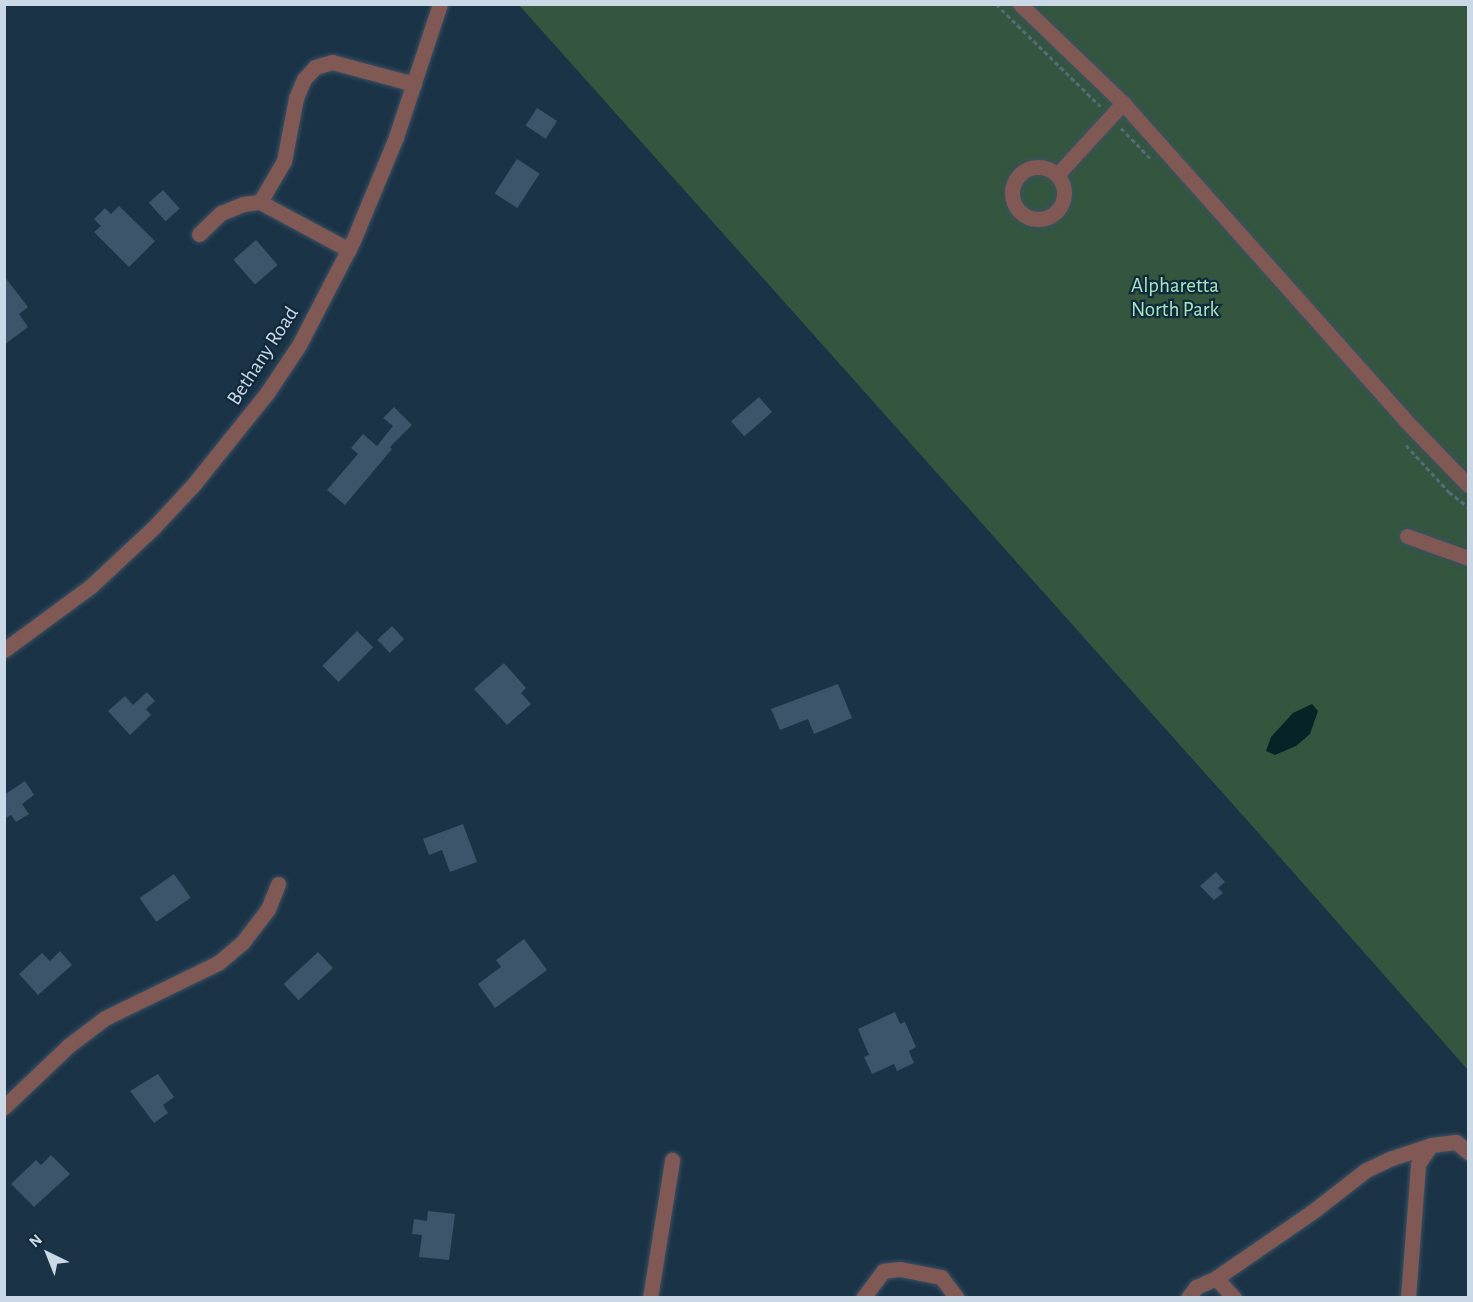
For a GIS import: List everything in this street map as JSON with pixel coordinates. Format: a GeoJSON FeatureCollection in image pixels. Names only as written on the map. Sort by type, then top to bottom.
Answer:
{"type":"FeatureCollection","features":[{"type":"Feature","properties":{"kind":"street","name":"Bethany Road"},"geometry":{"type":"LineString","coordinates":[[4,650],[91,586],[154,527],[234,436],[299,345],[349,250],[396,137],[440,4]]}},
{"type":"Feature","properties":{"kind":"street"},"geometry":{"type":"LineString","coordinates":[[1020,4],[1123,103],[1405,420],[1468,485]]}},
{"type":"Feature","properties":{"kind":"street"},"geometry":{"type":"LineString","coordinates":[[260,202],[284,161],[296,98],[303,79],[315,67],[332,62],[354,66],[414,84]]}},
{"type":"Feature","properties":{"kind":"street"},"geometry":{"type":"LineString","coordinates":[[1058,175],[1123,103]]}},
{"type":"Feature","properties":{"kind":"street"},"geometry":{"type":"LineString","coordinates":[[199,234],[221,213],[243,204],[260,202],[349,250]]}},
{"type":"Feature","properties":{"kind":"street"},"geometry":{"type":"LineString","coordinates":[[1407,536],[1468,558]]}},
{"type":"Feature","properties":{"kind":"street"},"geometry":{"type":"LineString","coordinates":[[4,1107],[68,1046],[105,1018],[218,963],[242,943],[268,909],[278,884]]}},
{"type":"Feature","properties":{"kind":"street"},"geometry":{"type":"LineString","coordinates":[[1188,1298],[1196,1287],[1216,1278],[1312,1212],[1366,1170],[1431,1144],[1456,1142],[1468,1152]]}},
{"type":"Feature","properties":{"kind":"street"},"geometry":{"type":"LineString","coordinates":[[1408,1298],[1418,1164],[1431,1144]]}},
{"type":"Feature","properties":{"kind":"street"},"geometry":{"type":"LineString","coordinates":[[650,1298],[672,1160]]}},
{"type":"Feature","properties":{"kind":"street"},"geometry":{"type":"LineString","coordinates":[[863,1298],[883,1271],[900,1269],[941,1276],[957,1298]]}},
{"type":"Feature","properties":{"kind":"street"},"geometry":{"type":"LineString","coordinates":[[1216,1278],[1234,1298]]}},
{"type":"Feature","properties":{"kind":"path"},"geometry":{"type":"LineString","coordinates":[[996,4],[1111,117],[1160,169]]}},
{"type":"Feature","properties":{"kind":"path"},"geometry":{"type":"LineString","coordinates":[[1402,440],[1431,474],[1468,507]]}},
{"type":"Feature","properties":{"kind":"green space","name":"Alpharetta North Park"},"geometry":{"type":"Polygon","coordinates":[[[519,5],[1468,5],[1468,1070],[1254,828],[519,5]]]}},
{"type":"Feature","properties":{"kind":"shaded area"},"geometry":{"type":"Polygon","coordinates":[[[1312,704],[1318,711],[1310,734],[1296,746],[1275,755],[1266,751],[1271,737],[1293,713],[1312,704]]]}},
{"type":"Feature","properties":{"kind":"building"},"geometry":{"type":"Polygon","coordinates":[[[537,108],[557,121],[546,139],[526,126],[537,108]]]}},
{"type":"Feature","properties":{"kind":"building"},"geometry":{"type":"Polygon","coordinates":[[[517,159],[540,174],[517,208],[495,193],[517,159]]]}},
{"type":"Feature","properties":{"kind":"building"},"geometry":{"type":"Polygon","coordinates":[[[163,190],[180,209],[166,221],[149,203],[163,190]]]}},
{"type":"Feature","properties":{"kind":"building"},"geometry":{"type":"Polygon","coordinates":[[[119,206],[155,241],[129,267],[94,232],[101,226],[94,219],[105,208],[111,214],[119,206]]]}},
{"type":"Feature","properties":{"kind":"building"},"geometry":{"type":"Polygon","coordinates":[[[256,240],[278,265],[255,285],[233,260],[256,240]]]}},
{"type":"Feature","properties":{"kind":"building"},"geometry":{"type":"Polygon","coordinates":[[[4,276],[28,307],[19,314],[28,327],[4,345],[4,276]]]}},
{"type":"Feature","properties":{"kind":"building"},"geometry":{"type":"Polygon","coordinates":[[[759,397],[772,412],[744,436],[731,421],[759,397]]]}},
{"type":"Feature","properties":{"kind":"building"},"geometry":{"type":"Polygon","coordinates":[[[394,407],[412,425],[390,447],[392,449],[345,505],[327,490],[358,454],[351,448],[363,434],[377,446],[393,426],[383,418],[394,407]]]}},
{"type":"Feature","properties":{"kind":"building"},"geometry":{"type":"Polygon","coordinates":[[[392,626],[404,639],[390,653],[377,640],[392,626]]]}},
{"type":"Feature","properties":{"kind":"building"},"geometry":{"type":"Polygon","coordinates":[[[357,631],[373,647],[339,682],[322,666],[357,631]]]}},
{"type":"Feature","properties":{"kind":"building"},"geometry":{"type":"Polygon","coordinates":[[[504,663],[526,688],[521,693],[531,704],[507,725],[474,689],[504,663]]]}},
{"type":"Feature","properties":{"kind":"building"},"geometry":{"type":"Polygon","coordinates":[[[838,684],[852,718],[814,734],[808,719],[780,730],[771,709],[838,684]]]}},
{"type":"Feature","properties":{"kind":"building"},"geometry":{"type":"Polygon","coordinates":[[[147,692],[155,701],[146,709],[151,715],[130,735],[108,711],[125,696],[133,705],[147,692]]]}},
{"type":"Feature","properties":{"kind":"building"},"geometry":{"type":"Polygon","coordinates":[[[25,781],[34,795],[22,804],[29,814],[16,822],[11,815],[4,819],[4,795],[25,781]]]}},
{"type":"Feature","properties":{"kind":"building"},"geometry":{"type":"Polygon","coordinates":[[[463,824],[477,862],[450,872],[442,850],[429,855],[423,839],[463,824]]]}},
{"type":"Feature","properties":{"kind":"building"},"geometry":{"type":"Polygon","coordinates":[[[1216,872],[1225,882],[1218,888],[1223,893],[1214,900],[1200,886],[1216,872]]]}},
{"type":"Feature","properties":{"kind":"building"},"geometry":{"type":"Polygon","coordinates":[[[174,874],[191,898],[156,922],[140,898],[174,874]]]}},
{"type":"Feature","properties":{"kind":"building"},"geometry":{"type":"Polygon","coordinates":[[[524,939],[547,970],[495,1008],[478,984],[501,967],[496,960],[524,939]]]}},
{"type":"Feature","properties":{"kind":"building"},"geometry":{"type":"Polygon","coordinates":[[[60,951],[72,965],[38,995],[19,974],[42,953],[50,961],[60,951]]]}},
{"type":"Feature","properties":{"kind":"building"},"geometry":{"type":"Polygon","coordinates":[[[318,952],[333,968],[299,1000],[284,984],[318,952]]]}},
{"type":"Feature","properties":{"kind":"building"},"geometry":{"type":"Polygon","coordinates":[[[895,1012],[900,1024],[905,1022],[916,1047],[909,1051],[914,1063],[897,1071],[894,1064],[872,1074],[864,1057],[869,1055],[858,1029],[895,1012]]]}},
{"type":"Feature","properties":{"kind":"building"},"geometry":{"type":"Polygon","coordinates":[[[158,1074],[174,1097],[163,1105],[168,1113],[154,1123],[130,1091],[158,1074]]]}},
{"type":"Feature","properties":{"kind":"building"},"geometry":{"type":"Polygon","coordinates":[[[51,1155],[70,1174],[34,1207],[11,1184],[36,1160],[41,1165],[51,1155]]]}},
{"type":"Feature","properties":{"kind":"building"},"geometry":{"type":"Polygon","coordinates":[[[428,1211],[455,1214],[449,1260],[419,1257],[422,1235],[412,1234],[414,1219],[427,1221],[428,1211]]]}}]}
